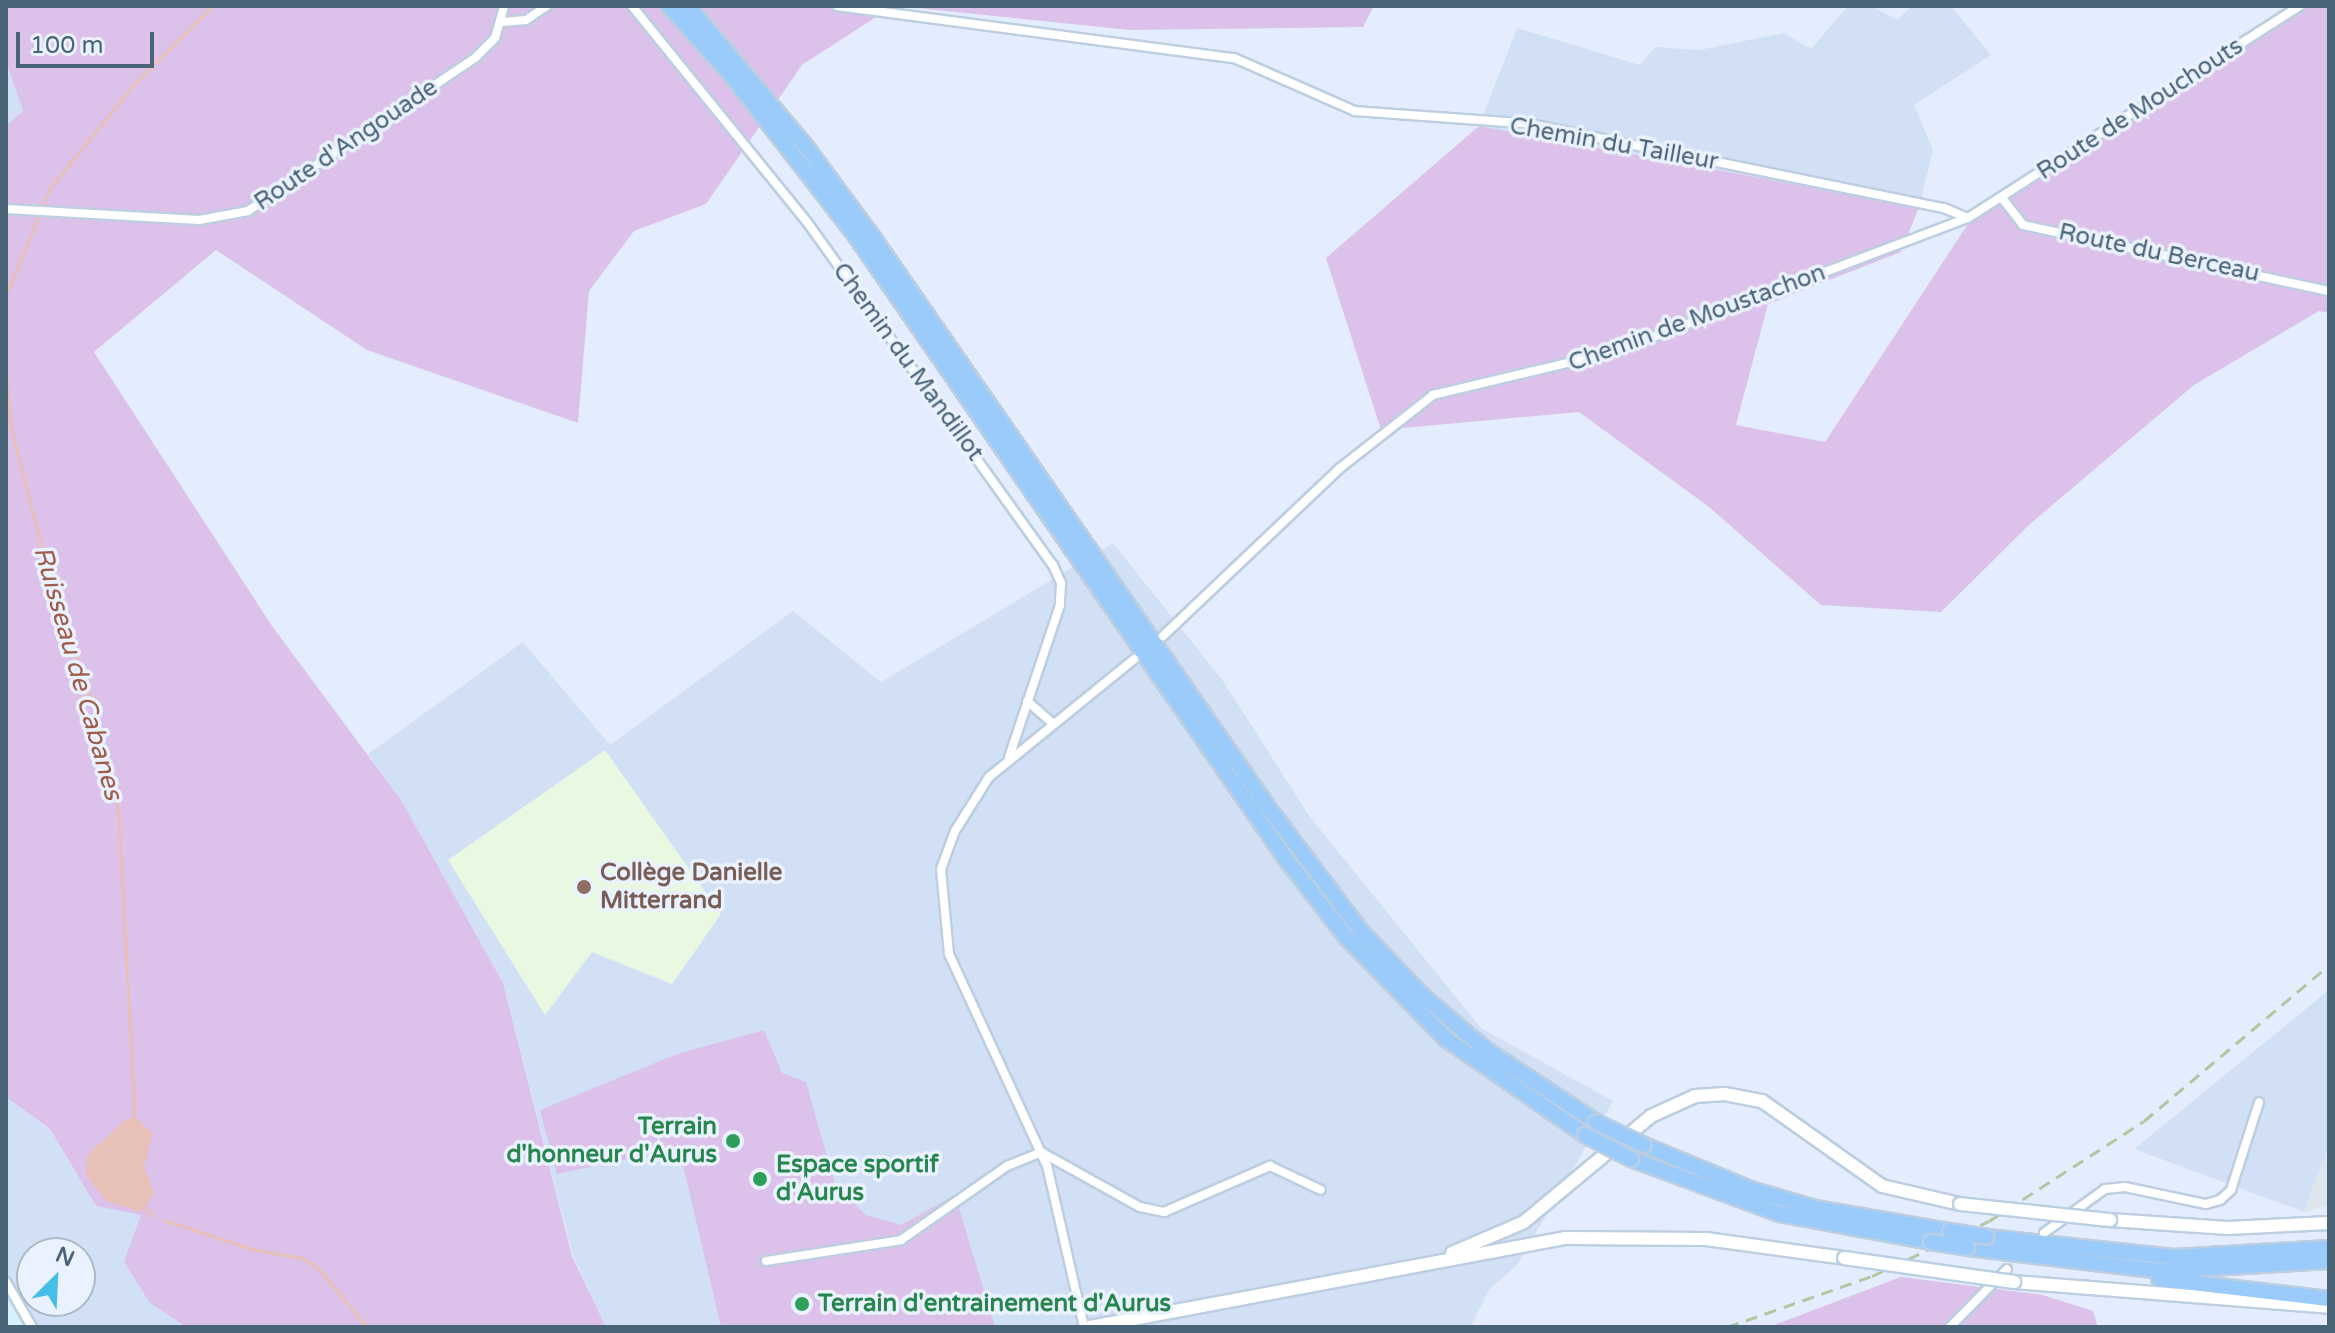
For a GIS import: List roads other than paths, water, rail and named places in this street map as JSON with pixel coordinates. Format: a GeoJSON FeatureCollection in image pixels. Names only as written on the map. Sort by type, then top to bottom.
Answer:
{"type":"FeatureCollection","features":[{"type":"Feature","properties":{"kind":"highway"},"geometry":{"type":"LineString","coordinates":[[669,6],[731,75],[855,235],[1270,836],[1346,937],[1446,1039],[1585,1135],[1631,1159],[1780,1214],[2147,1278],[2329,1299]]}},
{"type":"Feature","properties":{"kind":"highway"},"geometry":{"type":"LineString","coordinates":[[688,6],[816,160],[1268,807],[1362,932],[1422,995],[1485,1049],[1596,1122],[1763,1193],[1950,1231],[2096,1251],[2174,1257],[2329,1248]]}},
{"type":"Feature","properties":{"kind":"highway"},"geometry":{"type":"LineString","coordinates":[[2096,1251],[2249,1248],[2329,1239]]}},
{"type":"Feature","properties":{"kind":"highway"},"geometry":{"type":"LineString","coordinates":[[2001,1253],[2160,1271],[2329,1261]]}},
{"type":"Feature","properties":{"kind":"main road"},"geometry":{"type":"LineString","coordinates":[[1430,1261],[1524,1222],[1651,1116],[1695,1096],[1725,1094],[1762,1101],[1882,1186],[1960,1204],[2110,1220],[2228,1228],[2329,1223]]}},
{"type":"Feature","properties":{"kind":"main road"},"geometry":{"type":"LineString","coordinates":[[1090,1327],[1430,1261],[1616,1235],[1706,1239],[2014,1282],[2329,1307]]}},
{"type":"Feature","properties":{"kind":"street","name":"Route d'Angouade"},"geometry":{"type":"LineString","coordinates":[[6,209],[199,220],[248,211],[476,57],[502,22],[504,6]]}},
{"type":"Feature","properties":{"kind":"street"},"geometry":{"type":"LineString","coordinates":[[502,22],[526,20],[547,6]]}},
{"type":"Feature","properties":{"kind":"street","name":"Chemin du Mandillot"},"geometry":{"type":"LineString","coordinates":[[632,6],[807,222],[1053,565],[1061,583],[1060,605],[1009,757]]}},
{"type":"Feature","properties":{"kind":"street","name":"Chemin du Tailleur"},"geometry":{"type":"LineString","coordinates":[[837,6],[1234,58],[1355,111],[1438,121],[1530,124],[1944,208],[1968,218]]}},
{"type":"Feature","properties":{"kind":"street","name":"Route de Mouchouts"},"geometry":{"type":"LineString","coordinates":[[1979,212],[2300,6]]}},
{"type":"Feature","properties":{"kind":"street","name":"Route du Berceau"},"geometry":{"type":"LineString","coordinates":[[2002,198],[2023,225],[2329,291]]}},
{"type":"Feature","properties":{"kind":"street","name":"Chemin de Moustachon"},"geometry":{"type":"LineString","coordinates":[[1163,636],[1339,469],[1433,395],[1613,352],[1979,212]]}},
{"type":"Feature","properties":{"kind":"street"},"geometry":{"type":"LineString","coordinates":[[1084,1327],[1041,1152],[949,954],[941,869],[955,831],[989,777],[1009,757],[1134,659]]}},
{"type":"Feature","properties":{"kind":"street"},"geometry":{"type":"LineString","coordinates":[[1027,701],[1053,724]]}},
{"type":"Feature","properties":{"kind":"street"},"geometry":{"type":"LineString","coordinates":[[2044,1233],[2105,1189],[2125,1187],[2206,1204],[2220,1200],[2231,1190],[2259,1102]]}},
{"type":"Feature","properties":{"kind":"street"},"geometry":{"type":"LineString","coordinates":[[1041,1152],[1140,1207],[1164,1212],[1243,1173],[1270,1166],[1321,1190]]}},
{"type":"Feature","properties":{"kind":"street"},"geometry":{"type":"LineString","coordinates":[[766,1261],[901,1240],[941,1217],[1007,1166],[1041,1152]]}},
{"type":"Feature","properties":{"kind":"street"},"geometry":{"type":"LineString","coordinates":[[1950,1327],[2007,1269]]}},
{"type":"Feature","properties":{"kind":"street"},"geometry":{"type":"LineString","coordinates":[[6,1282],[32,1327]]}},
{"type":"Feature","properties":{"kind":"waterway","name":"Ruisseau de Cabanes"},"geometry":{"type":"LineString","coordinates":[[6,295],[50,188],[134,84],[212,6]]}},
{"type":"Feature","properties":{"kind":"waterway","name":"Ruisseau de Cabanes"},"geometry":{"type":"LineString","coordinates":[[6,365],[10,424],[36,527],[92,703],[118,808],[135,1117]]}},
{"type":"Feature","properties":{"kind":"waterway","name":"Ruisseau de Cabanes"},"geometry":{"type":"LineString","coordinates":[[145,1207],[153,1216]]}},
{"type":"Feature","properties":{"kind":"waterway","name":"Ruisseau de Cabanes"},"geometry":{"type":"LineString","coordinates":[[164,1220],[251,1249],[302,1258],[318,1268],[367,1327]]}},
{"type":"Feature","properties":{"kind":"railway"},"geometry":{"type":"LineString","coordinates":[[1727,1327],[1872,1276],[1989,1221],[2144,1121],[2329,965]]}},
{"type":"Feature","properties":{"kind":"place","name":"Collège Danielle Mitterrand"},"geometry":{"type":"Point","coordinates":[584,887]}},
{"type":"Feature","properties":{"kind":"place","name":"Terrain d'honneur d'Aurus"},"geometry":{"type":"Point","coordinates":[733,1141]}},
{"type":"Feature","properties":{"kind":"place","name":"Espace sportif d'Aurus"},"geometry":{"type":"Point","coordinates":[760,1179]}},
{"type":"Feature","properties":{"kind":"place","name":"Terrain d'entrainement d'Aurus"},"geometry":{"type":"Point","coordinates":[802,1304]}}]}
